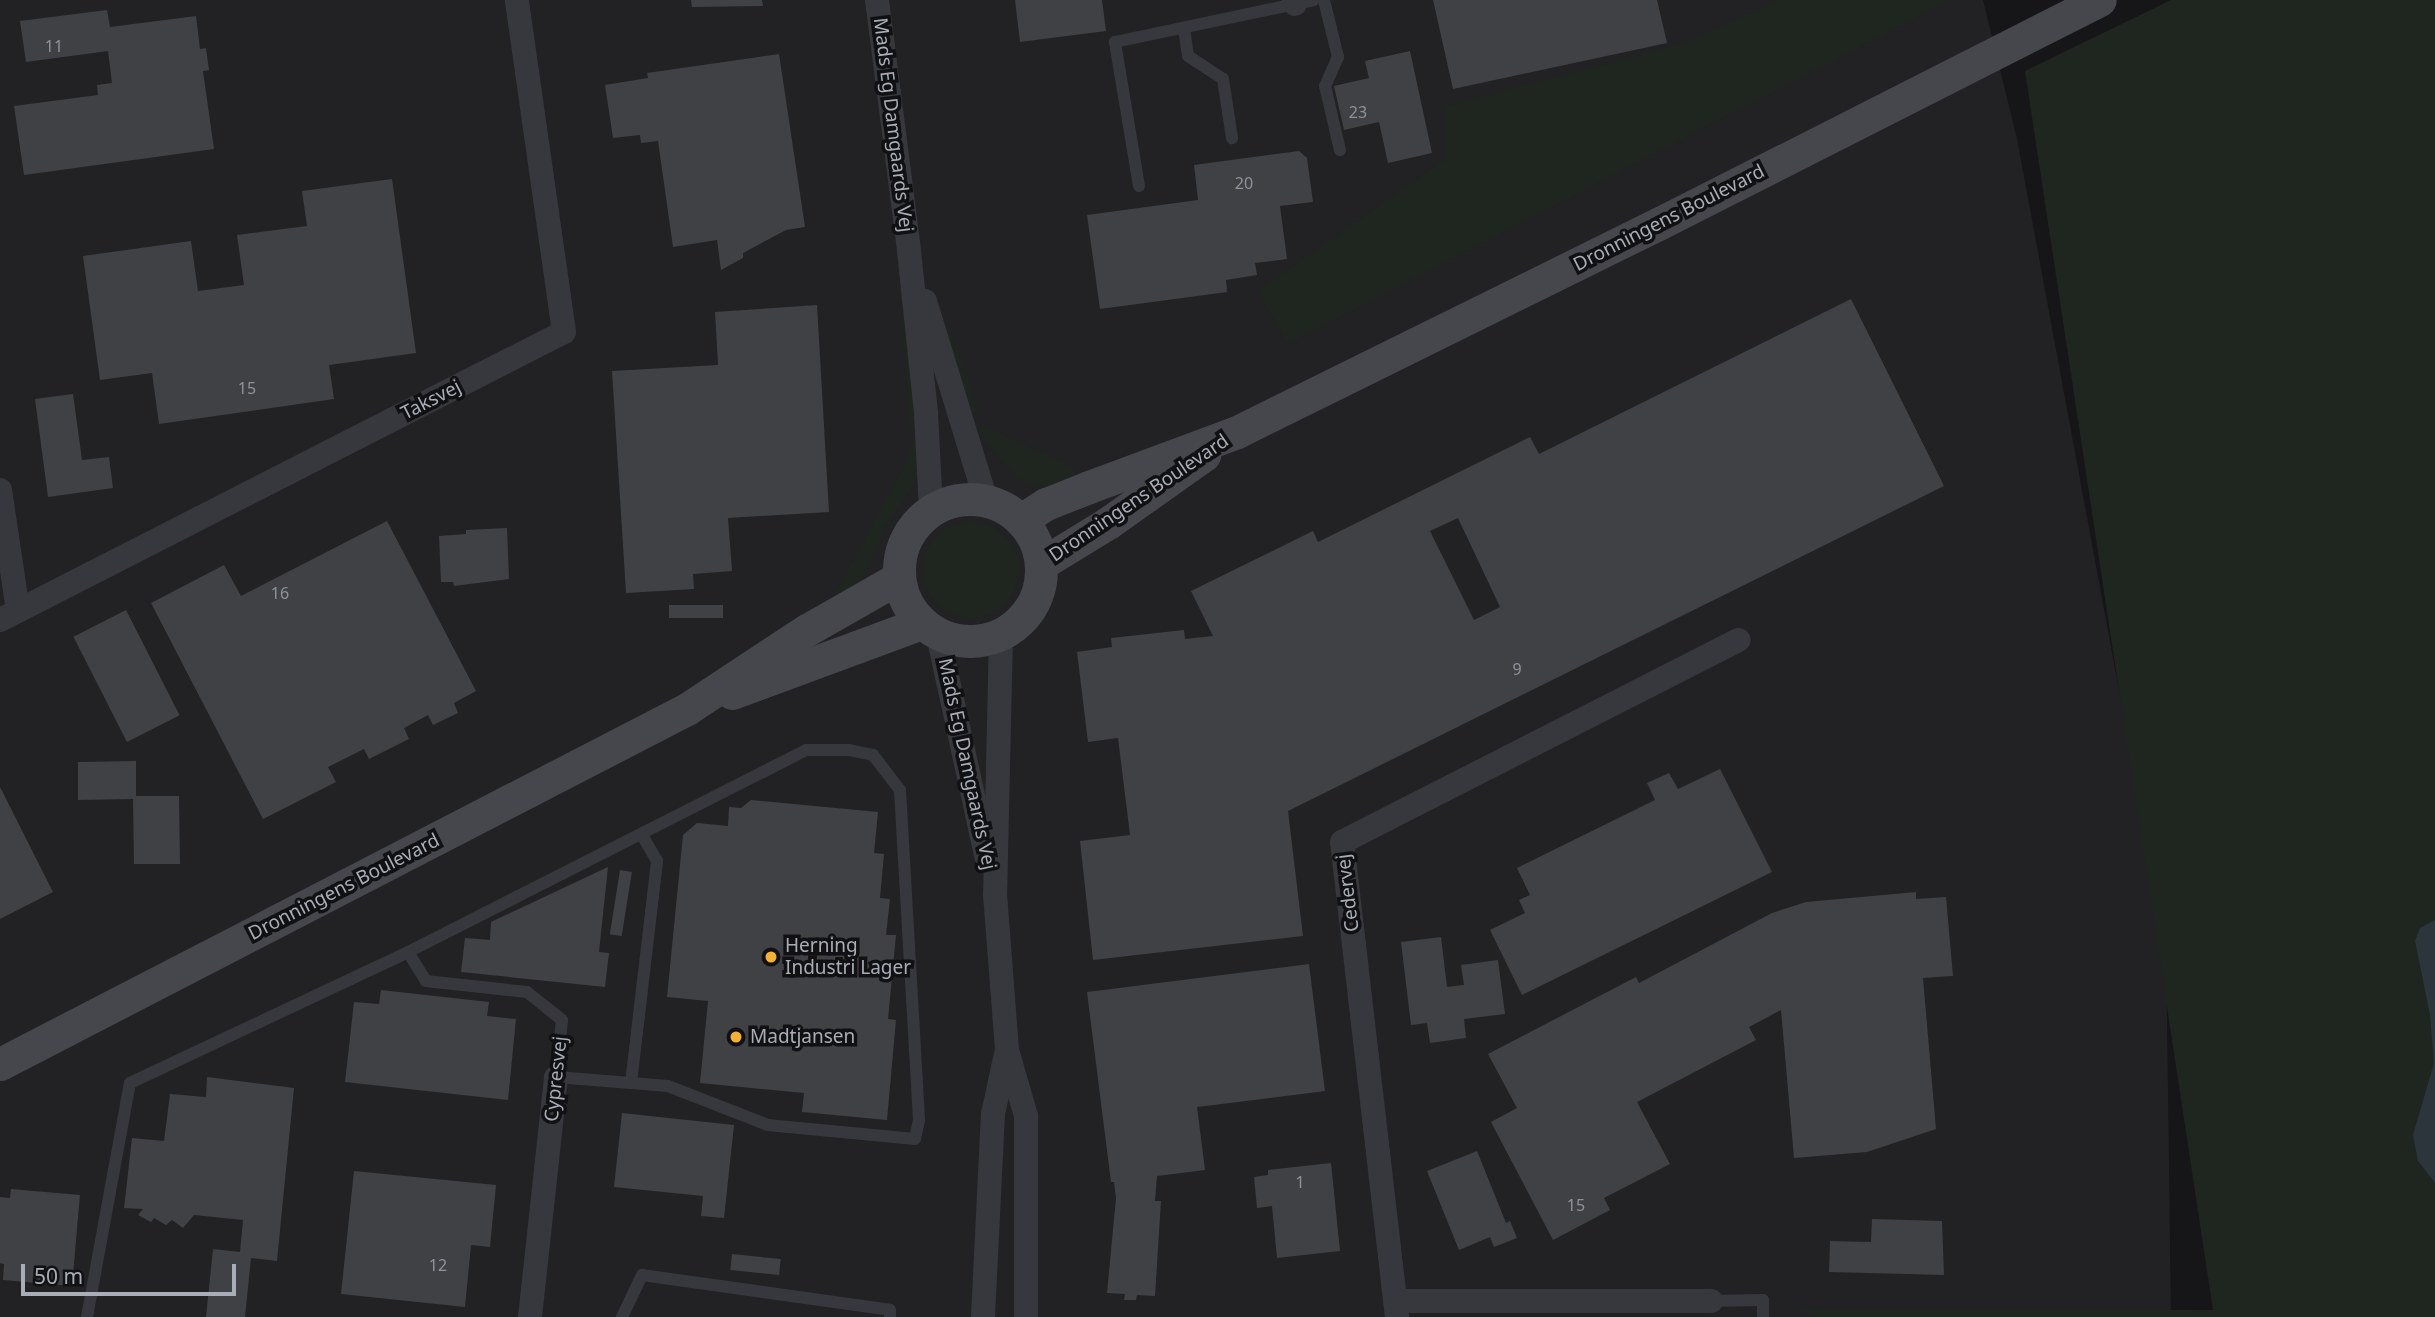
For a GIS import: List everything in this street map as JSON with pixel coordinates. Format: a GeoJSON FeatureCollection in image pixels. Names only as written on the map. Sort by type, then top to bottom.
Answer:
{"type":"FeatureCollection","features":[{"type":"Feature","properties":{"kind":"main road","name":"Dronningens Boulevard"},"geometry":{"type":"LineString","coordinates":[[1021,520],[1046,504],[1237,432],[2100,0]]}},
{"type":"Feature","properties":{"kind":"main road","name":"Dronningens Boulevard"},"geometry":{"type":"LineString","coordinates":[[1041,564],[1108,523],[1237,432]]}},
{"type":"Feature","properties":{"kind":"main road"},"geometry":{"type":"LineString","coordinates":[[957,500],[986,501],[1005,508],[1021,520],[1035,540],[1041,564],[1038,592],[1024,617],[1001,635],[970,642],[930,629],[906,602],[898,578],[901,552],[906,540],[912,528],[931,510],[957,500]]}},
{"type":"Feature","properties":{"kind":"main road","name":"Dronningens Boulevard"},"geometry":{"type":"LineString","coordinates":[[0,1064],[687,709],[807,630],[898,578]]}},
{"type":"Feature","properties":{"kind":"main road","name":"Dronningens Boulevard"},"geometry":{"type":"LineString","coordinates":[[687,709],[823,662],[930,629]]}},
{"type":"Feature","properties":{"kind":"street","name":"Taksvej"},"geometry":{"type":"LineString","coordinates":[[9,615],[565,331],[517,0]]}},
{"type":"Feature","properties":{"kind":"street","name":"Mads Eg Damgaards Vej"},"geometry":{"type":"LineString","coordinates":[[877,0],[909,251],[926,414],[931,510]]}},
{"type":"Feature","properties":{"kind":"street","name":"Mads Eg Damgaards Vej"},"geometry":{"type":"LineString","coordinates":[[909,251],[986,501]]}},
{"type":"Feature","properties":{"kind":"street"},"geometry":{"type":"LineString","coordinates":[[0,490],[9,615]]}},
{"type":"Feature","properties":{"kind":"street","name":"Mads Eg Damgaards Vej"},"geometry":{"type":"LineString","coordinates":[[930,629],[995,894]]}},
{"type":"Feature","properties":{"kind":"street","name":"Mads Eg Damgaards Vej"},"geometry":{"type":"LineString","coordinates":[[1001,635],[995,894],[1007,1050],[1026,1116],[1026,1317]]}},
{"type":"Feature","properties":{"kind":"street","name":"Cedervej"},"geometry":{"type":"LineString","coordinates":[[1711,1301],[1396,1309],[1342,842],[1738,640]]}},
{"type":"Feature","properties":{"kind":"street","name":"Mads Eg Damgaards Vej"},"geometry":{"type":"LineString","coordinates":[[983,1317],[993,1114],[1007,1050]]}},
{"type":"Feature","properties":{"kind":"street","name":"Cypresvej"},"geometry":{"type":"LineString","coordinates":[[530,1317],[556,1077]]}},
{"type":"Feature","properties":{"kind":"lane"},"geometry":{"type":"LineString","coordinates":[[1324,0],[1338,57],[1325,86],[1340,150]]}},
{"type":"Feature","properties":{"kind":"lane"},"geometry":{"type":"LineString","coordinates":[[1139,186],[1115,42],[1301,1]]}},
{"type":"Feature","properties":{"kind":"lane"},"geometry":{"type":"LineString","coordinates":[[1184,28],[1188,56],[1223,79],[1232,138]]}},
{"type":"Feature","properties":{"kind":"lane"},"geometry":{"type":"LineString","coordinates":[[87,1317],[130,1083],[408,952],[807,750],[849,750],[873,755],[900,790],[919,1120],[915,1139],[768,1125],[668,1086],[556,1077]]}},
{"type":"Feature","properties":{"kind":"lane"},"geometry":{"type":"LineString","coordinates":[[631,1083],[657,860],[642,835]]}},
{"type":"Feature","properties":{"kind":"lane","name":"Cypresvej"},"geometry":{"type":"LineString","coordinates":[[408,952],[426,981],[527,992],[562,1020],[556,1077]]}},
{"type":"Feature","properties":{"kind":"lane"},"geometry":{"type":"LineString","coordinates":[[622,1317],[642,1275],[890,1310],[890,1317]]}},
{"type":"Feature","properties":{"kind":"lane"},"geometry":{"type":"LineString","coordinates":[[1711,1301],[1763,1300],[1763,1317]]}},
{"type":"Feature","properties":{"kind":"shaded area"},"geometry":{"type":"Polygon","coordinates":[[[0,0],[1983,0],[2017,139],[2166,944],[2171,1317],[0,1317],[0,0]]]}},
{"type":"Feature","properties":{"kind":"shaded area"},"geometry":{"type":"Polygon","coordinates":[[[1778,0],[1950,0],[1288,344],[1258,291],[1446,159],[1444,107],[1685,43],[1778,0]]]}},
{"type":"Feature","properties":{"kind":"shaded area"},"geometry":{"type":"Polygon","coordinates":[[[2171,0],[2435,0],[2435,1317],[1816,1317],[1797,1309],[2213,1310],[2025,71],[2171,0]]]}},
{"type":"Feature","properties":{"kind":"shaded area"},"geometry":{"type":"Polygon","coordinates":[[[901,312],[904,312],[918,426],[910,423],[901,312]]]}},
{"type":"Feature","properties":{"kind":"shaded area"},"geometry":{"type":"Polygon","coordinates":[[[950,331],[979,410],[972,415],[945,332],[950,331]]]}},
{"type":"Feature","properties":{"kind":"shaded area"},"geometry":{"type":"Polygon","coordinates":[[[984,426],[1073,467],[1079,482],[1055,489],[1029,484],[1019,479],[993,452],[977,427],[984,426]]]}},
{"type":"Feature","properties":{"kind":"shaded area"},"geometry":{"type":"Polygon","coordinates":[[[919,440],[921,469],[913,487],[885,526],[869,568],[861,581],[831,601],[904,467],[911,442],[919,440]]]}},
{"type":"Feature","properties":{"kind":"shaded area"},"geometry":{"type":"Polygon","coordinates":[[[971,522],[989,526],[1005,536],[1015,552],[1019,570],[1015,588],[1005,604],[989,614],[971,618],[953,614],[937,604],[927,588],[923,570],[927,552],[937,536],[953,526],[971,522]]]}},
{"type":"Feature","properties":{"kind":"shaded area"},"geometry":{"type":"Polygon","coordinates":[[[2435,920],[2435,1183],[2418,1161],[2413,1135],[2434,1063],[2430,1015],[2415,941],[2420,928],[2435,920]]]}},
{"type":"Feature","properties":{"kind":"building"},"geometry":{"type":"Polygon","coordinates":[[[691,0],[762,0],[763,6],[692,7],[691,0]]]}},
{"type":"Feature","properties":{"kind":"building"},"geometry":{"type":"Polygon","coordinates":[[[1015,0],[1102,0],[1106,31],[1020,42],[1015,0]]]}},
{"type":"Feature","properties":{"kind":"building"},"geometry":{"type":"Polygon","coordinates":[[[1433,0],[1657,0],[1667,43],[1453,89],[1433,0]]]}},
{"type":"Feature","properties":{"kind":"building"},"geometry":{"type":"Polygon","coordinates":[[[107,10],[110,27],[196,16],[200,49],[206,48],[209,70],[203,71],[214,149],[24,175],[14,106],[98,95],[97,85],[112,83],[108,51],[26,62],[20,21],[107,10]]]}},
{"type":"Feature","properties":{"kind":"building"},"geometry":{"type":"Polygon","coordinates":[[[1410,51],[1432,153],[1388,163],[1379,122],[1344,130],[1334,86],[1369,78],[1365,61],[1410,51]]]}},
{"type":"Feature","properties":{"kind":"building"},"geometry":{"type":"Polygon","coordinates":[[[779,54],[805,227],[786,230],[743,253],[743,258],[721,270],[717,240],[673,247],[658,141],[641,143],[640,135],[613,138],[605,85],[648,78],[647,73],[779,54]]]}},
{"type":"Feature","properties":{"kind":"building"},"geometry":{"type":"Polygon","coordinates":[[[1299,151],[1307,158],[1313,202],[1280,206],[1287,259],[1255,263],[1257,275],[1226,280],[1227,292],[1100,309],[1087,215],[1198,200],[1194,165],[1299,151]]]}},
{"type":"Feature","properties":{"kind":"building"},"geometry":{"type":"Polygon","coordinates":[[[392,179],[416,353],[329,365],[334,399],[159,424],[152,373],[100,380],[83,256],[191,241],[198,291],[244,285],[237,235],[307,226],[302,191],[392,179]]]}},
{"type":"Feature","properties":{"kind":"building"},"geometry":{"type":"Polygon","coordinates":[[[1851,299],[1944,486],[1288,811],[1303,936],[1093,960],[1080,841],[1130,835],[1118,738],[1088,742],[1077,652],[1112,647],[1111,638],[1184,630],[1185,639],[1213,636],[1191,591],[1313,531],[1318,542],[1530,437],[1539,454],[1851,299]],[[1458,518],[1430,531],[1474,620],[1500,607],[1458,518]]]}},
{"type":"Feature","properties":{"kind":"building"},"geometry":{"type":"Polygon","coordinates":[[[817,305],[829,512],[728,518],[732,571],[693,574],[694,589],[626,593],[612,371],[718,365],[715,312],[817,305]]]}},
{"type":"Feature","properties":{"kind":"building"},"geometry":{"type":"Polygon","coordinates":[[[73,394],[82,460],[109,457],[113,488],[48,497],[35,399],[73,394]]]}},
{"type":"Feature","properties":{"kind":"building"},"geometry":{"type":"Polygon","coordinates":[[[387,521],[476,691],[454,703],[458,713],[433,725],[428,715],[404,728],[409,739],[369,759],[364,749],[328,767],[336,782],[263,819],[151,603],[224,565],[241,596],[387,521]]]}},
{"type":"Feature","properties":{"kind":"building"},"geometry":{"type":"Polygon","coordinates":[[[507,528],[509,579],[454,586],[453,582],[441,582],[439,536],[466,534],[466,530],[507,528]]]}},
{"type":"Feature","properties":{"kind":"building"},"geometry":{"type":"Polygon","coordinates":[[[669,605],[723,605],[723,618],[669,618],[669,605]]]}},
{"type":"Feature","properties":{"kind":"building"},"geometry":{"type":"Polygon","coordinates":[[[126,610],[180,715],[127,742],[73,637],[126,610]]]}},
{"type":"Feature","properties":{"kind":"building"},"geometry":{"type":"Polygon","coordinates":[[[136,761],[136,796],[179,796],[180,864],[134,864],[133,799],[78,800],[78,762],[136,761]]]}},
{"type":"Feature","properties":{"kind":"building"},"geometry":{"type":"Polygon","coordinates":[[[1720,769],[1772,872],[1522,995],[1490,930],[1525,913],[1519,900],[1530,895],[1517,868],[1655,800],[1647,783],[1669,773],[1678,789],[1720,769]]]}},
{"type":"Feature","properties":{"kind":"building"},"geometry":{"type":"Polygon","coordinates":[[[0,787],[53,892],[0,919],[0,787]]]}},
{"type":"Feature","properties":{"kind":"building"},"geometry":{"type":"Polygon","coordinates":[[[751,800],[878,812],[874,853],[884,854],[880,898],[890,899],[886,935],[896,935],[888,1019],[896,1020],[887,1120],[802,1112],[804,1093],[700,1083],[708,1001],[667,997],[683,835],[697,823],[728,826],[729,807],[741,808],[751,800]]]}},
{"type":"Feature","properties":{"kind":"building"},"geometry":{"type":"Polygon","coordinates":[[[608,867],[599,952],[609,953],[605,987],[461,972],[465,938],[490,940],[491,922],[608,867]]]}},
{"type":"Feature","properties":{"kind":"building"},"geometry":{"type":"Polygon","coordinates":[[[620,870],[632,872],[622,936],[610,934],[620,870]]]}},
{"type":"Feature","properties":{"kind":"building"},"geometry":{"type":"Polygon","coordinates":[[[1916,892],[1916,899],[1946,897],[1953,976],[1923,978],[1936,1129],[1867,1152],[1794,1158],[1781,1010],[1749,1027],[1756,1040],[1637,1102],[1670,1164],[1604,1198],[1610,1210],[1553,1240],[1491,1122],[1517,1108],[1488,1054],[1636,977],[1639,983],[1772,913],[1806,902],[1916,892]]]}},
{"type":"Feature","properties":{"kind":"building"},"geometry":{"type":"Polygon","coordinates":[[[1441,937],[1447,987],[1464,985],[1461,965],[1498,960],[1505,1014],[1464,1019],[1466,1038],[1430,1043],[1427,1023],[1411,1025],[1401,942],[1441,937]]]}},
{"type":"Feature","properties":{"kind":"building"},"geometry":{"type":"Polygon","coordinates":[[[1309,964],[1325,1091],[1197,1107],[1205,1170],[1157,1176],[1155,1201],[1161,1201],[1155,1296],[1137,1295],[1136,1300],[1124,1300],[1125,1294],[1107,1293],[1116,1198],[1114,1182],[1111,1182],[1087,992],[1309,964]]]}},
{"type":"Feature","properties":{"kind":"building"},"geometry":{"type":"Polygon","coordinates":[[[381,990],[489,1002],[487,1016],[516,1019],[508,1100],[345,1082],[354,1002],[379,1004],[381,990]]]}},
{"type":"Feature","properties":{"kind":"building"},"geometry":{"type":"Polygon","coordinates":[[[207,1077],[294,1088],[277,1261],[251,1258],[245,1317],[206,1317],[213,1249],[240,1252],[243,1220],[194,1215],[183,1228],[172,1220],[166,1225],[154,1218],[151,1222],[138,1215],[143,1209],[124,1208],[132,1138],[164,1141],[170,1094],[206,1097],[207,1077]]]}},
{"type":"Feature","properties":{"kind":"building"},"geometry":{"type":"Polygon","coordinates":[[[622,1113],[734,1125],[724,1218],[701,1216],[703,1196],[614,1187],[622,1113]]]}},
{"type":"Feature","properties":{"kind":"building"},"geometry":{"type":"Polygon","coordinates":[[[1477,1151],[1506,1223],[1510,1221],[1517,1238],[1494,1247],[1490,1237],[1459,1250],[1427,1171],[1477,1151]]]}},
{"type":"Feature","properties":{"kind":"building"},"geometry":{"type":"Polygon","coordinates":[[[1331,1163],[1340,1251],[1277,1258],[1272,1206],[1257,1208],[1254,1177],[1268,1175],[1268,1170],[1331,1163]]]}},
{"type":"Feature","properties":{"kind":"building"},"geometry":{"type":"Polygon","coordinates":[[[354,1171],[496,1185],[490,1247],[471,1245],[465,1307],[341,1294],[354,1171]]]}},
{"type":"Feature","properties":{"kind":"building"},"geometry":{"type":"Polygon","coordinates":[[[11,1189],[80,1195],[72,1286],[3,1280],[4,1264],[0,1263],[0,1197],[10,1198],[11,1189]]]}},
{"type":"Feature","properties":{"kind":"building"},"geometry":{"type":"Polygon","coordinates":[[[1872,1219],[1942,1221],[1944,1275],[1829,1272],[1830,1241],[1871,1242],[1872,1219]]]}},
{"type":"Feature","properties":{"kind":"building"},"geometry":{"type":"Polygon","coordinates":[[[732,1254],[781,1259],[779,1275],[730,1270],[732,1254]]]}},
{"type":"Feature","properties":{"kind":"place","name":"Herning Industri Lager"},"geometry":{"type":"Point","coordinates":[771,957]}},
{"type":"Feature","properties":{"kind":"place","name":"Madtjansen"},"geometry":{"type":"Point","coordinates":[736,1037]}}]}
